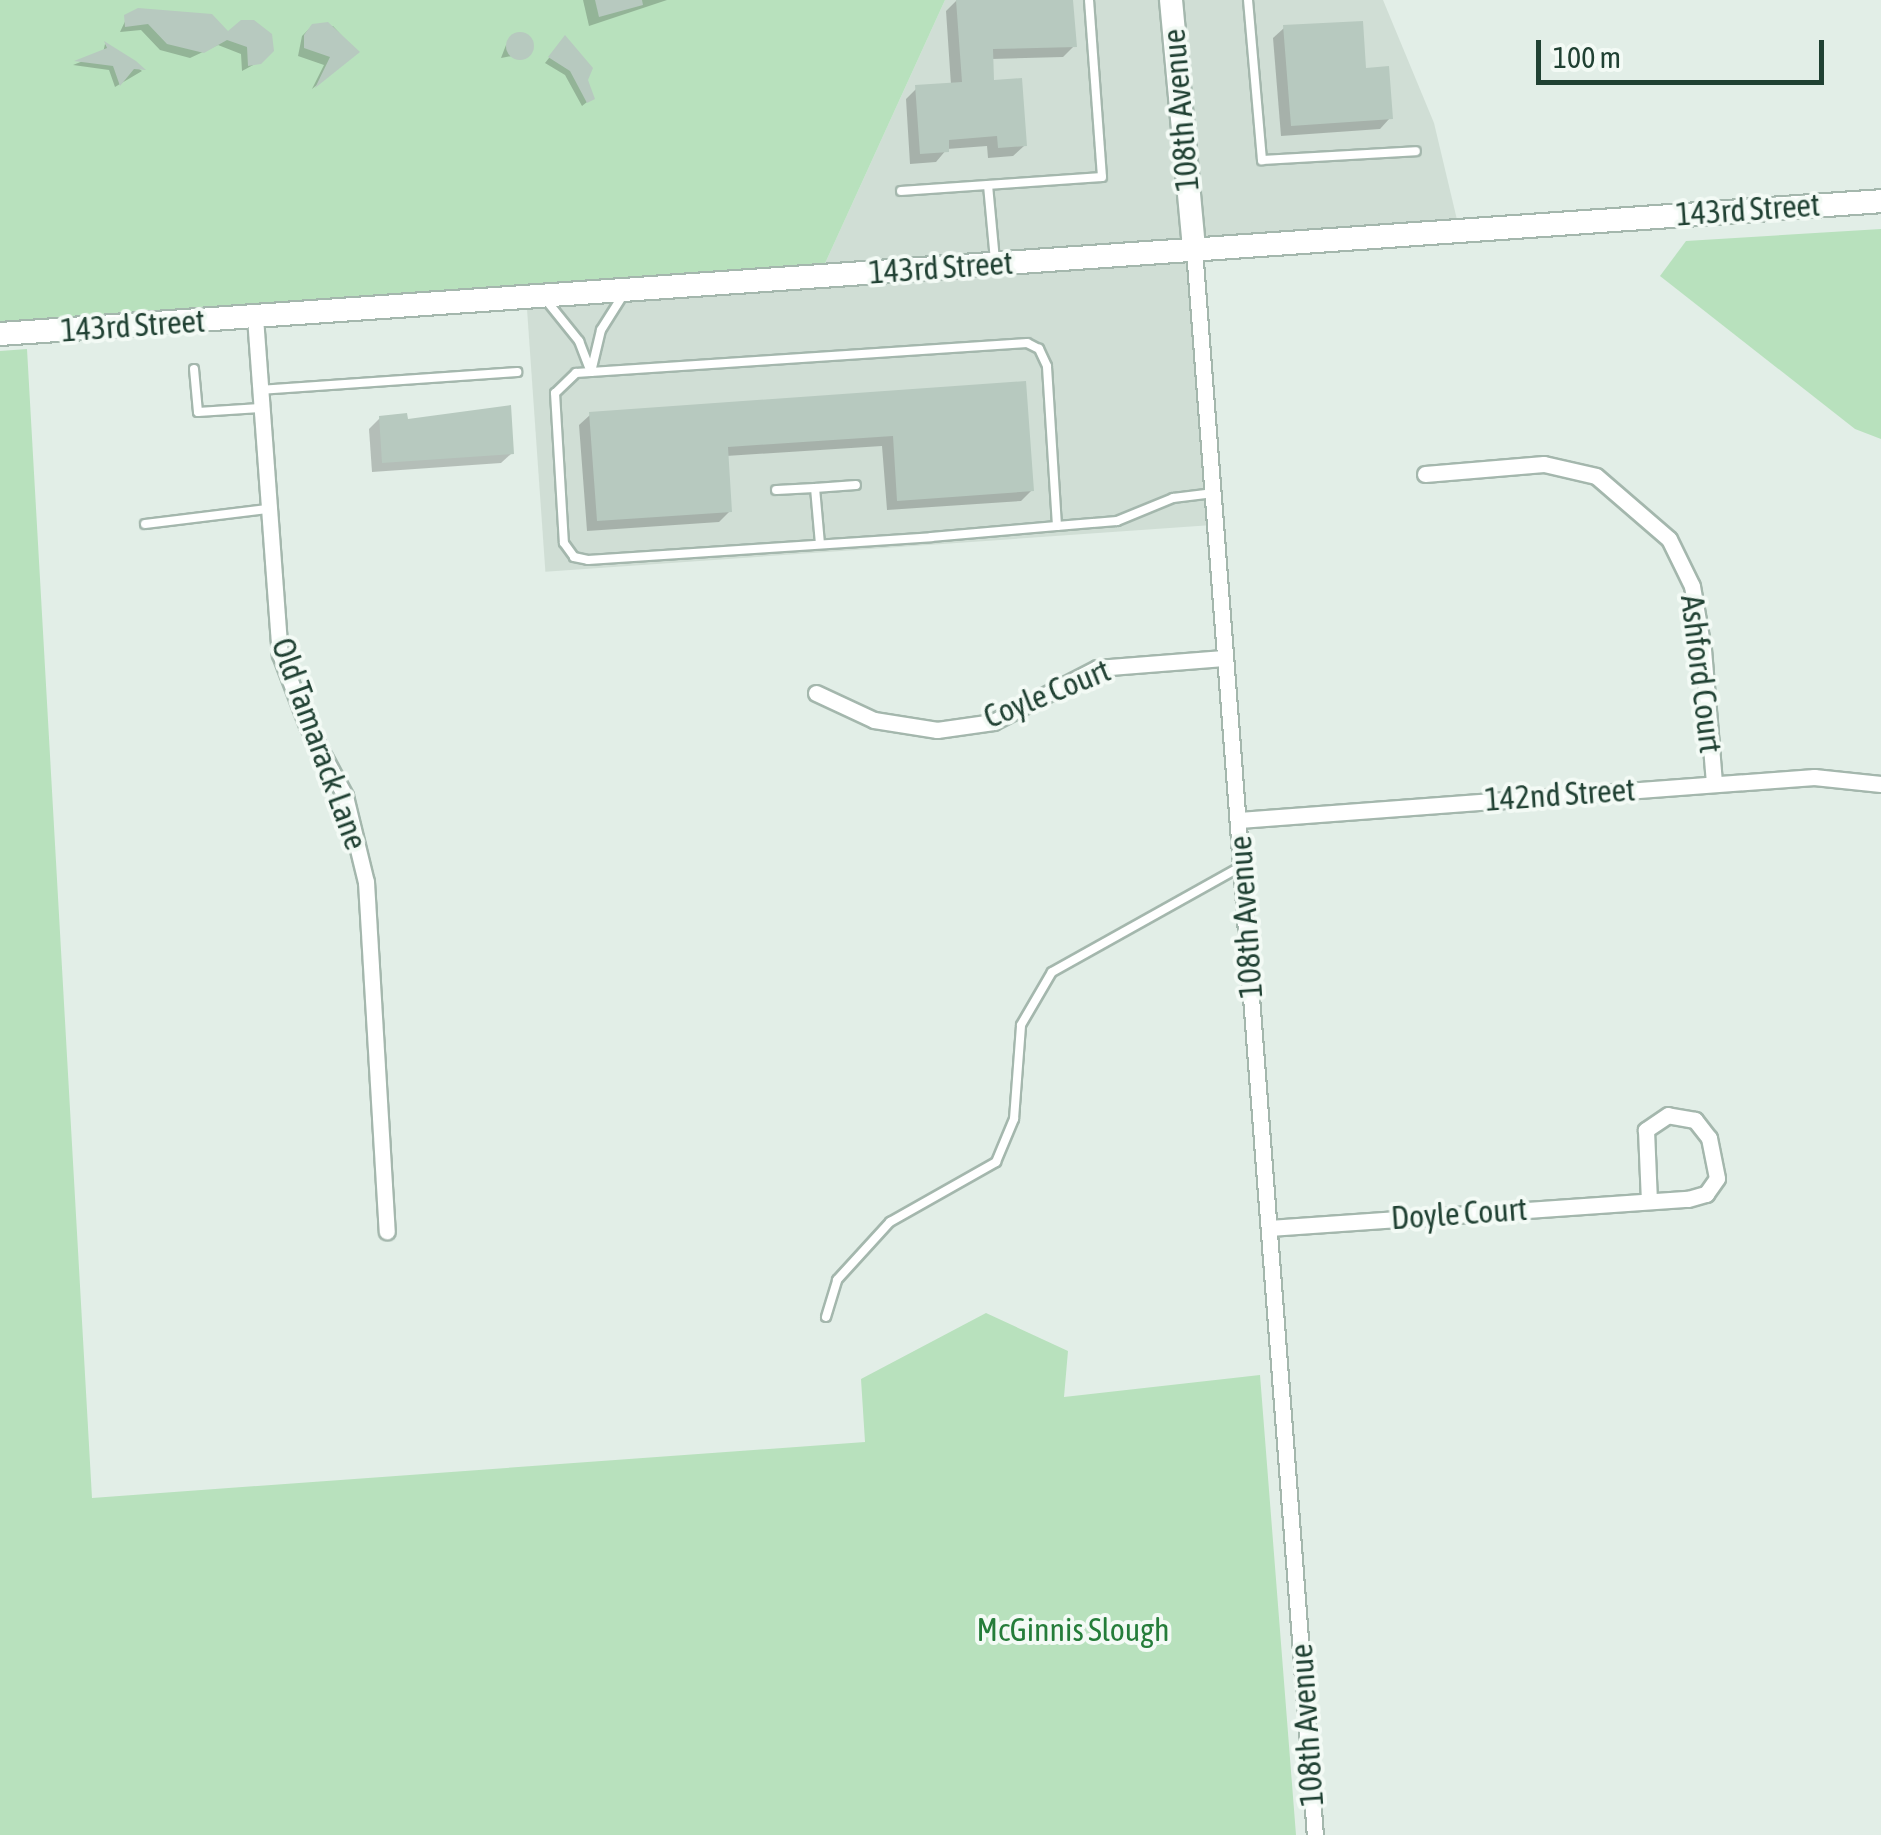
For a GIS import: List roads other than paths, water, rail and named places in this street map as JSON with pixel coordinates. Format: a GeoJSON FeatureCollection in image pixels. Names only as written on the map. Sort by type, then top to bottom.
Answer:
{"type":"FeatureCollection","features":[{"type":"Feature","properties":{"kind":"main road","name":"108th Avenue"},"geometry":{"type":"LineString","coordinates":[[1171,0],[1194,250]]}},
{"type":"Feature","properties":{"kind":"main road","name":"143rd Street"},"geometry":{"type":"LineString","coordinates":[[0,334],[1881,200]]}},
{"type":"Feature","properties":{"kind":"street","name":"108th Avenue"},"geometry":{"type":"LineString","coordinates":[[1194,250],[1316,1835]]}},
{"type":"Feature","properties":{"kind":"street","name":"Old Tamarack Lane"},"geometry":{"type":"LineString","coordinates":[[254,317],[274,624],[292,690],[345,796],[360,850],[388,1231]]}},
{"type":"Feature","properties":{"kind":"street","name":"Ashford Court"},"geometry":{"type":"LineString","coordinates":[[1425,474],[1544,464],[1596,476],[1670,540],[1692,586],[1714,784]]}},
{"type":"Feature","properties":{"kind":"street","name":"Coyle Court"},"geometry":{"type":"LineString","coordinates":[[816,693],[874,720],[937,730],[993,722],[1097,668],[1224,658]]}},
{"type":"Feature","properties":{"kind":"street","name":"142nd Street"},"geometry":{"type":"LineString","coordinates":[[1239,820],[1814,778],[1881,784]]}},
{"type":"Feature","properties":{"kind":"street","name":"Doyle Court"},"geometry":{"type":"LineString","coordinates":[[1270,1228],[1649,1201],[1688,1198],[1713,1188],[1716,1163],[1695,1120],[1668,1115],[1646,1130],[1649,1201]]}},
{"type":"Feature","properties":{"kind":"lane"},"geometry":{"type":"LineString","coordinates":[[900,191],[1102,177],[1089,0]]}},
{"type":"Feature","properties":{"kind":"lane"},"geometry":{"type":"LineString","coordinates":[[1248,0],[1262,160],[1416,151]]}},
{"type":"Feature","properties":{"kind":"lane"},"geometry":{"type":"LineString","coordinates":[[988,185],[996,264]]}},
{"type":"Feature","properties":{"kind":"lane"},"geometry":{"type":"LineString","coordinates":[[591,372],[600,330],[625,291]]}},
{"type":"Feature","properties":{"kind":"lane"},"geometry":{"type":"LineString","coordinates":[[543,297],[579,341],[591,372]]}},
{"type":"Feature","properties":{"kind":"lane"},"geometry":{"type":"LineString","coordinates":[[1057,526],[1047,366],[1039,349],[1027,343],[591,372],[562,382],[554,393],[564,543],[574,557],[820,544],[1057,526],[1117,521],[1172,498],[1212,492]]}},
{"type":"Feature","properties":{"kind":"lane"},"geometry":{"type":"LineString","coordinates":[[194,370],[198,412],[260,408]]}},
{"type":"Feature","properties":{"kind":"lane"},"geometry":{"type":"LineString","coordinates":[[259,390],[517,372]]}},
{"type":"Feature","properties":{"kind":"lane"},"geometry":{"type":"LineString","coordinates":[[776,490],[856,485]]}},
{"type":"Feature","properties":{"kind":"lane"},"geometry":{"type":"LineString","coordinates":[[815,488],[820,544]]}},
{"type":"Feature","properties":{"kind":"lane"},"geometry":{"type":"LineString","coordinates":[[145,524],[267,509]]}},
{"type":"Feature","properties":{"kind":"lane"},"geometry":{"type":"LineString","coordinates":[[826,1317],[836,1280],[890,1222],[996,1162],[1014,1118],[1021,1025],[1052,972],[1216,886],[1242,866]]}},
{"type":"Feature","properties":{"kind":"park label","name":"McGinnis Slough"},"geometry":{"type":"Point","coordinates":[1073,1630]}}]}
